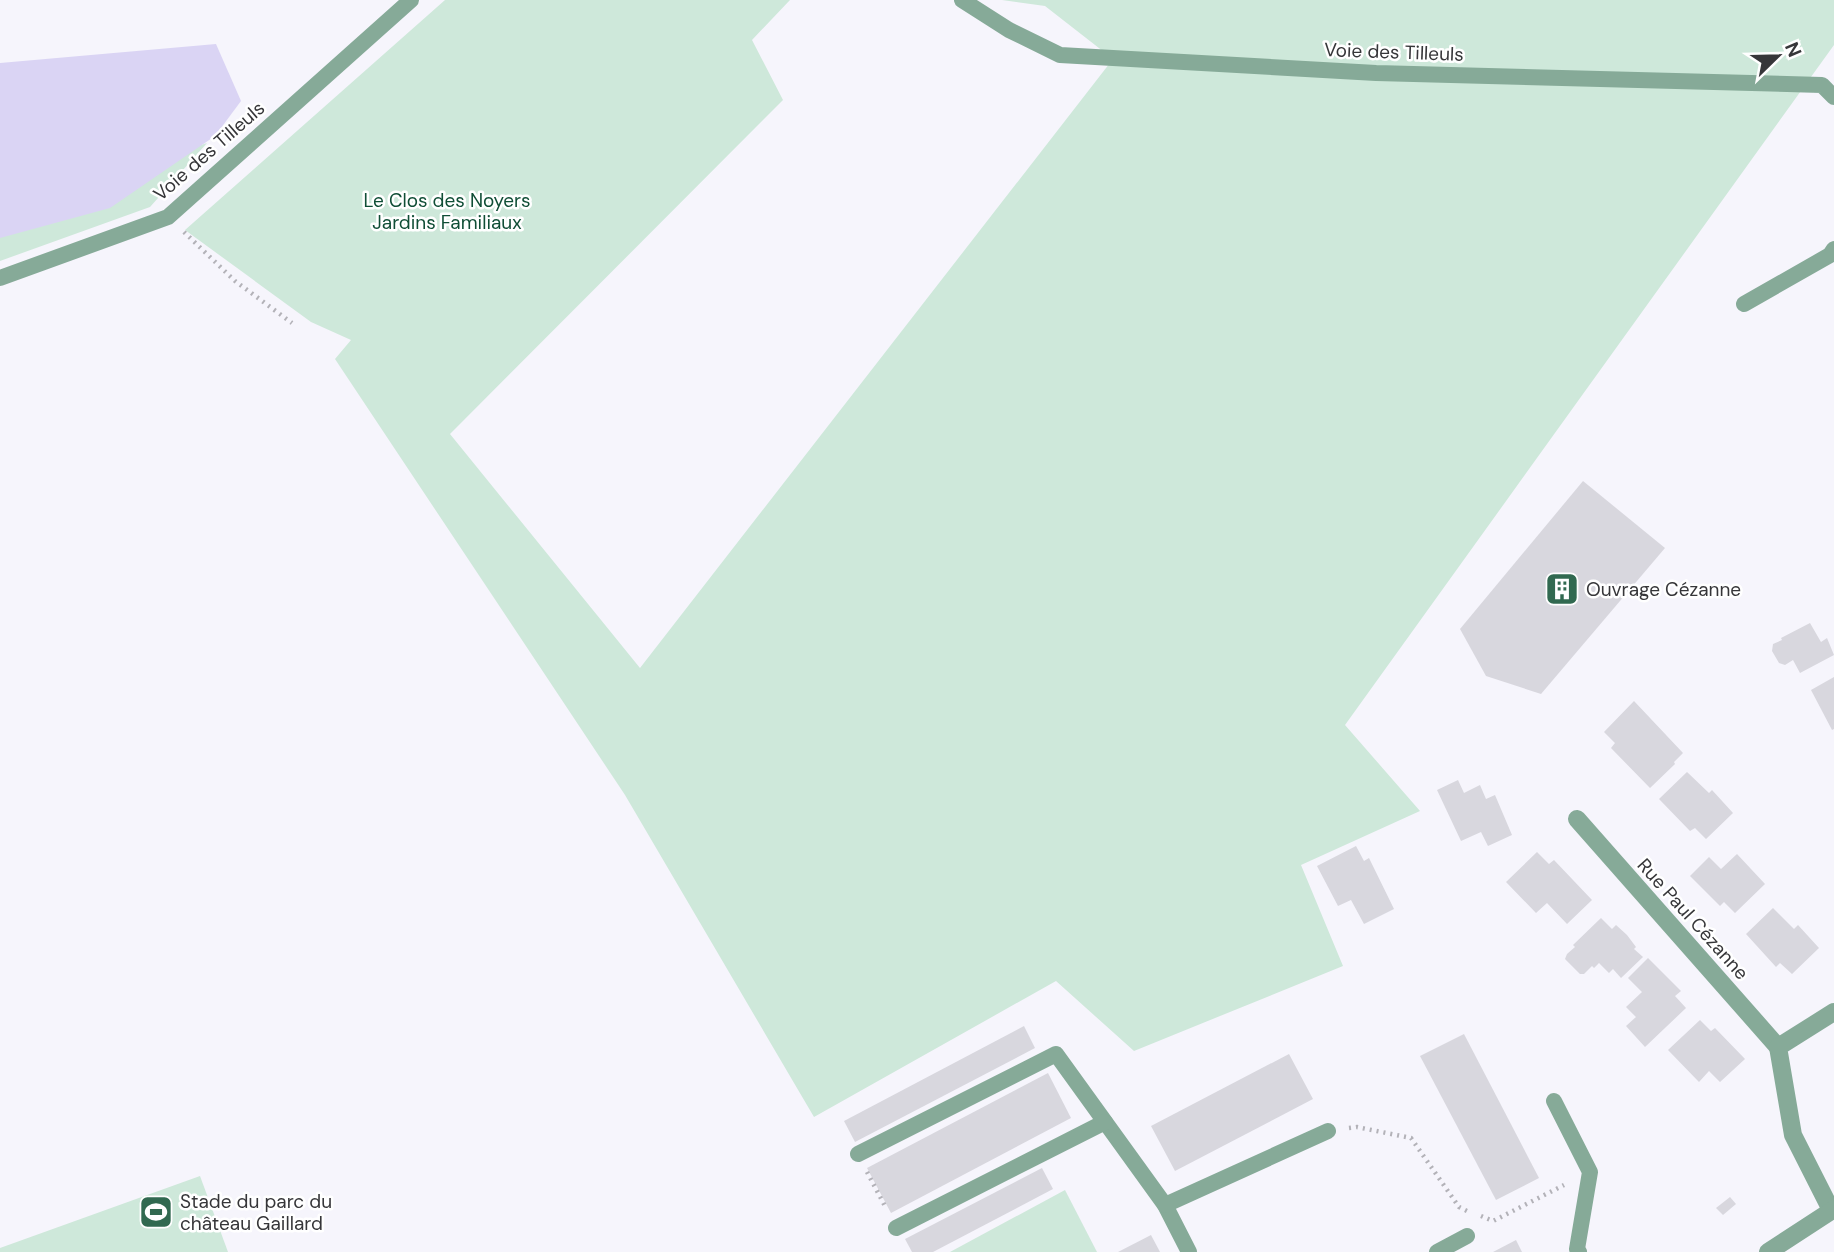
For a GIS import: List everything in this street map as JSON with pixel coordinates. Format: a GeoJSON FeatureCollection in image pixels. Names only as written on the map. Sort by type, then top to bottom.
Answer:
{"type":"FeatureCollection","features":[{"type":"Feature","properties":{"kind":"street","name":"Rue Paul Cézanne"},"geometry":{"type":"LineString","coordinates":[[1577,819],[1778,1047]]}},
{"type":"Feature","properties":{"kind":"street"},"geometry":{"type":"LineString","coordinates":[[1768,1252],[1832,1210],[1793,1135],[1778,1047],[1834,1012]]}},
{"type":"Feature","properties":{"kind":"lane","name":"Voie des Tilleuls"},"geometry":{"type":"LineString","coordinates":[[0,278],[168,218],[411,0]]}},
{"type":"Feature","properties":{"kind":"lane","name":"Voie des Tilleuls"},"geometry":{"type":"LineString","coordinates":[[962,0],[1009,30],[1060,55],[1376,73],[1822,85],[1834,97]]}},
{"type":"Feature","properties":{"kind":"lane"},"geometry":{"type":"LineString","coordinates":[[1744,304],[1830,255],[1834,249]]}},
{"type":"Feature","properties":{"kind":"lane"},"geometry":{"type":"LineString","coordinates":[[858,1154],[1056,1054],[1165,1205],[1189,1252]]}},
{"type":"Feature","properties":{"kind":"lane"},"geometry":{"type":"LineString","coordinates":[[1554,1101],[1590,1172],[1578,1252]]}},
{"type":"Feature","properties":{"kind":"lane"},"geometry":{"type":"LineString","coordinates":[[896,1228],[1105,1122]]}},
{"type":"Feature","properties":{"kind":"lane"},"geometry":{"type":"LineString","coordinates":[[1165,1205],[1328,1131]]}},
{"type":"Feature","properties":{"kind":"lane"},"geometry":{"type":"LineString","coordinates":[[1437,1252],[1467,1236]]}},
{"type":"Feature","properties":{"kind":"path"},"geometry":{"type":"LineString","coordinates":[[168,218],[235,281],[292,323]]}},
{"type":"Feature","properties":{"kind":"path"},"geometry":{"type":"LineString","coordinates":[[1328,1131],[1357,1127],[1411,1138],[1459,1208],[1493,1222],[1590,1172]]}},
{"type":"Feature","properties":{"kind":"path"},"geometry":{"type":"LineString","coordinates":[[858,1154],[896,1228]]}},
{"type":"Feature","properties":{"kind":"green space","name":"Le Clos des Noyers Jardins Familiaux"},"geometry":{"type":"Polygon","coordinates":[[[445,0],[790,0],[752,40],[783,100],[450,434],[640,668],[1113,59],[1045,6],[1002,0],[1834,0],[1834,45],[1345,725],[1420,811],[1301,865],[1343,966],[1134,1051],[1056,981],[814,1117],[625,795],[335,359],[351,340],[311,322],[185,230],[445,0]]]}},
{"type":"Feature","properties":{"kind":"green space"},"geometry":{"type":"Polygon","coordinates":[[[207,143],[150,207],[0,261],[0,208],[27,202],[207,143]]]}},
{"type":"Feature","properties":{"kind":"green space","name":"Stade du parc du château Gaillard"},"geometry":{"type":"Polygon","coordinates":[[[200,1176],[228,1252],[0,1252],[0,1248],[200,1176]]]}},
{"type":"Feature","properties":{"kind":"green space"},"geometry":{"type":"Polygon","coordinates":[[[1065,1190],[1097,1252],[950,1252],[1065,1190]]]}},
{"type":"Feature","properties":{"kind":"shaded area"},"geometry":{"type":"Polygon","coordinates":[[[216,44],[241,101],[215,136],[110,208],[0,238],[0,63],[216,44]]]}},
{"type":"Feature","properties":{"kind":"building","name":"Ouvrage Cézanne"},"geometry":{"type":"Polygon","coordinates":[[[1583,481],[1665,548],[1541,694],[1486,676],[1460,629],[1583,481]]]}},
{"type":"Feature","properties":{"kind":"building"},"geometry":{"type":"Polygon","coordinates":[[[1810,623],[1821,642],[1827,638],[1834,655],[1800,673],[1793,660],[1785,665],[1779,663],[1772,651],[1773,644],[1810,623]]]}},
{"type":"Feature","properties":{"kind":"building"},"geometry":{"type":"Polygon","coordinates":[[[1834,677],[1834,729],[1832,730],[1811,690],[1834,677]]]}},
{"type":"Feature","properties":{"kind":"building"},"geometry":{"type":"Polygon","coordinates":[[[1634,701],[1683,753],[1650,788],[1611,748],[1615,743],[1604,732],[1634,701]]]}},
{"type":"Feature","properties":{"kind":"building"},"geometry":{"type":"Polygon","coordinates":[[[1687,772],[1709,793],[1712,790],[1733,813],[1706,839],[1695,828],[1690,831],[1659,799],[1687,772]]]}},
{"type":"Feature","properties":{"kind":"building"},"geometry":{"type":"Polygon","coordinates":[[[1458,780],[1464,793],[1480,785],[1486,799],[1495,795],[1512,835],[1488,846],[1481,832],[1461,841],[1437,790],[1458,780]]]}},
{"type":"Feature","properties":{"kind":"building"},"geometry":{"type":"Polygon","coordinates":[[[1356,846],[1364,861],[1369,858],[1394,909],[1364,924],[1351,900],[1338,906],[1317,866],[1356,846]]]}},
{"type":"Feature","properties":{"kind":"building"},"geometry":{"type":"Polygon","coordinates":[[[1537,852],[1549,864],[1554,860],[1592,900],[1567,924],[1547,903],[1536,913],[1506,882],[1537,852]]]}},
{"type":"Feature","properties":{"kind":"building"},"geometry":{"type":"Polygon","coordinates":[[[1737,854],[1765,884],[1735,913],[1724,902],[1720,906],[1690,876],[1709,857],[1721,869],[1737,854]]]}},
{"type":"Feature","properties":{"kind":"building"},"geometry":{"type":"Polygon","coordinates":[[[1773,908],[1794,929],[1798,925],[1819,948],[1792,974],[1780,963],[1776,967],[1746,934],[1773,908]]]}},
{"type":"Feature","properties":{"kind":"building"},"geometry":{"type":"Polygon","coordinates":[[[1601,918],[1612,929],[1616,925],[1627,935],[1636,947],[1634,949],[1643,957],[1621,978],[1613,969],[1609,973],[1599,963],[1580,974],[1565,959],[1575,947],[1573,945],[1601,918]]]}},
{"type":"Feature","properties":{"kind":"building"},"geometry":{"type":"Polygon","coordinates":[[[1648,958],[1681,991],[1675,996],[1686,1008],[1645,1047],[1626,1026],[1636,1017],[1626,1007],[1642,992],[1628,978],[1648,958]]]}},
{"type":"Feature","properties":{"kind":"building"},"geometry":{"type":"Polygon","coordinates":[[[1700,1020],[1711,1031],[1715,1028],[1745,1059],[1720,1082],[1709,1071],[1699,1082],[1668,1050],[1700,1020]]]}},
{"type":"Feature","properties":{"kind":"building"},"geometry":{"type":"Polygon","coordinates":[[[1024,1026],[1035,1048],[855,1142],[844,1121],[1024,1026]]]}},
{"type":"Feature","properties":{"kind":"building"},"geometry":{"type":"Polygon","coordinates":[[[1464,1034],[1539,1178],[1496,1200],[1420,1056],[1464,1034]]]}},
{"type":"Feature","properties":{"kind":"building"},"geometry":{"type":"Polygon","coordinates":[[[1289,1054],[1313,1099],[1175,1171],[1151,1126],[1289,1054]]]}},
{"type":"Feature","properties":{"kind":"building"},"geometry":{"type":"Polygon","coordinates":[[[1048,1073],[1071,1118],[891,1213],[867,1168],[1048,1073]]]}},
{"type":"Feature","properties":{"kind":"building"},"geometry":{"type":"Polygon","coordinates":[[[1042,1168],[1053,1189],[933,1252],[912,1252],[905,1239],[1042,1168]]]}},
{"type":"Feature","properties":{"kind":"building"},"geometry":{"type":"Polygon","coordinates":[[[1730,1197],[1736,1204],[1723,1215],[1716,1208],[1730,1197]]]}},
{"type":"Feature","properties":{"kind":"building"},"geometry":{"type":"Polygon","coordinates":[[[1151,1235],[1160,1252],[1118,1252],[1151,1235]]]}},
{"type":"Feature","properties":{"kind":"building"},"geometry":{"type":"Polygon","coordinates":[[[1516,1240],[1522,1252],[1493,1252],[1516,1240]]]}},
{"type":"Feature","properties":{"kind":"place","name":"Ouvrage Cézanne"},"geometry":{"type":"Point","coordinates":[1562,589]}},
{"type":"Feature","properties":{"kind":"place","name":"Stade du parc du château Gaillard"},"geometry":{"type":"Point","coordinates":[156,1212]}}]}
